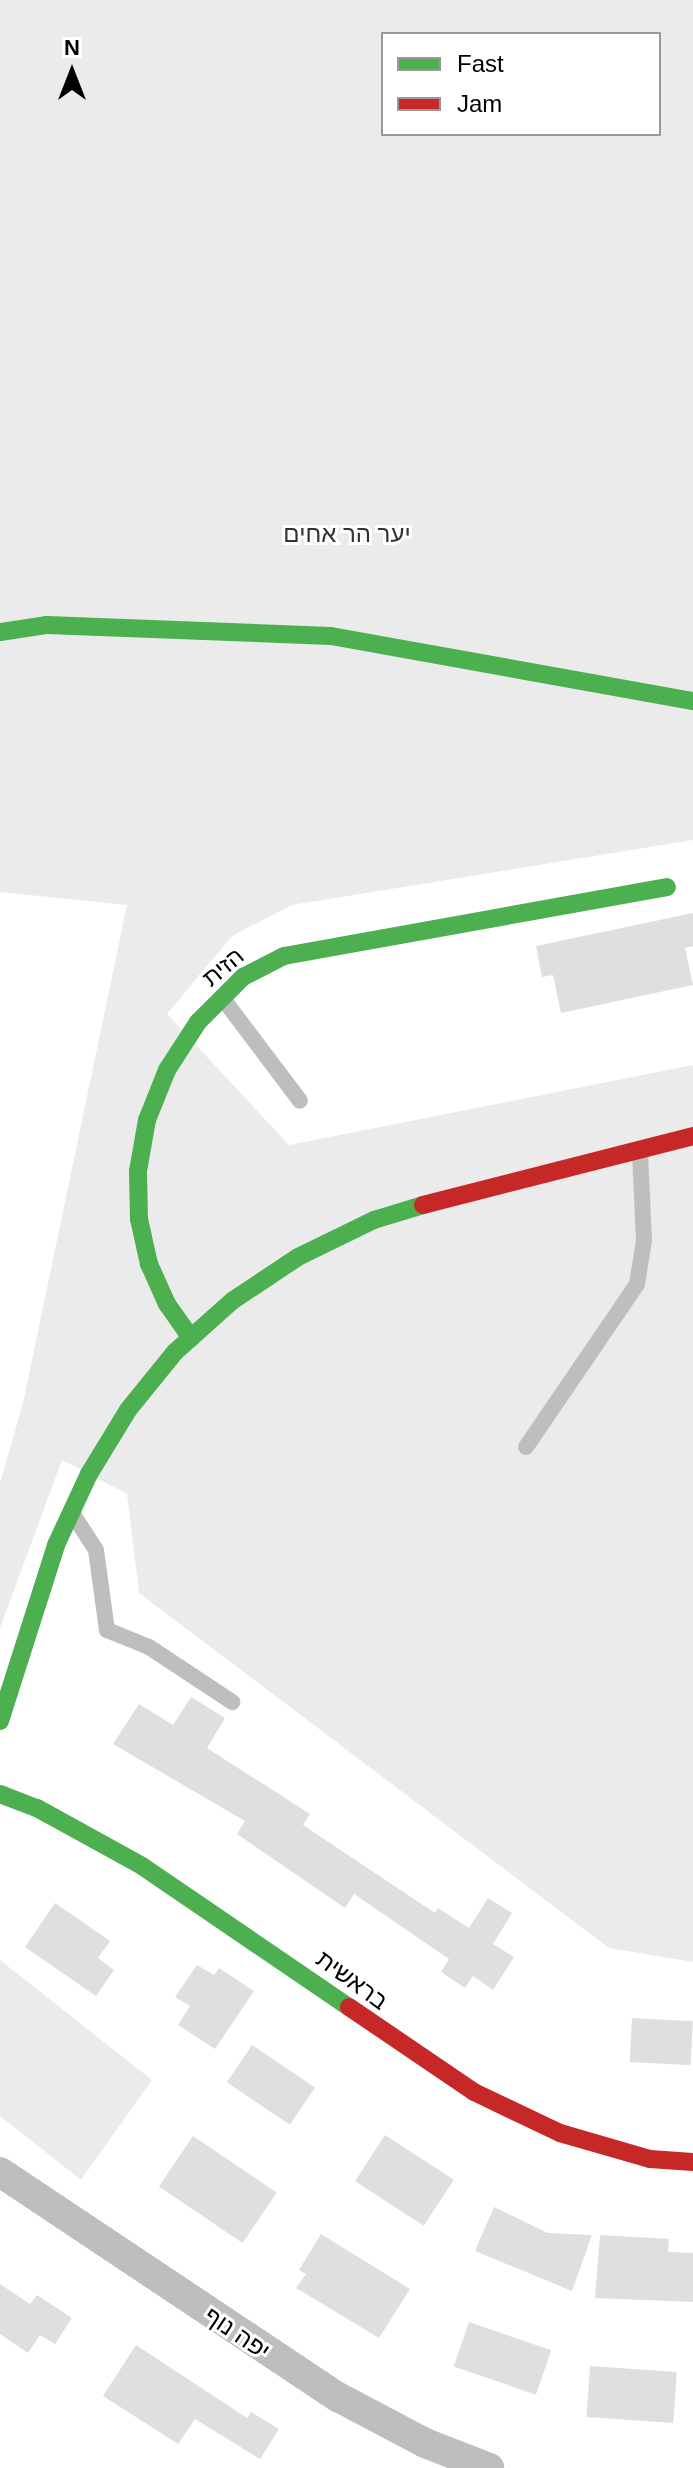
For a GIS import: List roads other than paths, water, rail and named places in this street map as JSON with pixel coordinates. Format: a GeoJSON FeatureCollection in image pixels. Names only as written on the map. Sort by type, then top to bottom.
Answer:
{"type":"FeatureCollection","features":[{"type":"Feature","properties":{"kind":"street"},"geometry":{"type":"LineString","coordinates":[[0,632],[47,625],[191,626],[331,636],[693,701]]}},
{"type":"Feature","properties":{"kind":"street","name":"הזית"},"geometry":{"type":"LineString","coordinates":[[191,1338],[167,1304],[149,1264],[139,1219],[138,1171],[147,1120],[167,1070],[198,1022],[246,974],[278,957],[667,887]]}},
{"type":"Feature","properties":{"kind":"street"},"geometry":{"type":"LineString","coordinates":[[0,1721],[71,1512],[128,1410],[191,1338],[232,1301],[298,1257],[374,1220],[462,1192],[693,1136]]}},
{"type":"Feature","properties":{"kind":"street","name":"בראשית"},"geometry":{"type":"LineString","coordinates":[[0,1794],[37,1808],[142,1866],[474,2092],[560,2133],[650,2159],[693,2162]]}},
{"type":"Feature","properties":{"kind":"street","name":"יפה נוף"},"geometry":{"type":"LineString","coordinates":[[0,2172],[338,2397],[425,2443],[489,2468]]}},
{"type":"Feature","properties":{"kind":"lane"},"geometry":{"type":"LineString","coordinates":[[222,998],[300,1101]]}},
{"type":"Feature","properties":{"kind":"lane"},"geometry":{"type":"LineString","coordinates":[[526,1447],[637,1284],[644,1241],[640,1149]]}},
{"type":"Feature","properties":{"kind":"lane"},"geometry":{"type":"LineString","coordinates":[[71,1512],[96,1550],[107,1630],[149,1647],[232,1702]]}},
{"type":"Feature","properties":{"kind":"park label","name":"יער הר אחים"},"geometry":{"type":"Point","coordinates":[347,534]}}]}
